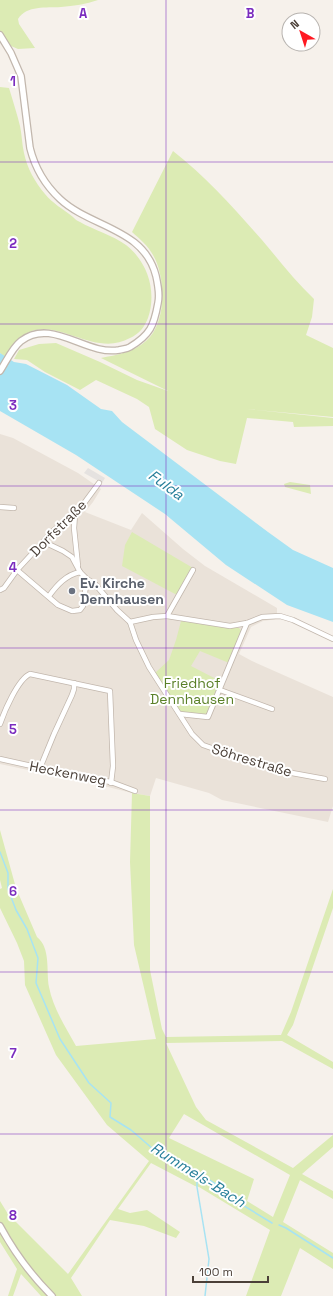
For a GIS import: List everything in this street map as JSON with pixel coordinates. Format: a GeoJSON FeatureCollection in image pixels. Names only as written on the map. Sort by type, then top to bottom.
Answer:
{"type":"FeatureCollection","features":[{"type":"Feature","properties":{"kind":"street"},"geometry":{"type":"LineString","coordinates":[[0,35],[21,76],[30,148],[40,175],[48,187],[61,200],[75,210],[124,235],[138,245],[148,258],[155,271],[159,300],[152,328],[144,338],[128,348],[112,351],[100,350],[60,336],[40,333],[20,341],[0,371]]}},
{"type":"Feature","properties":{"kind":"street","name":"Dorfstraße"},"geometry":{"type":"LineString","coordinates":[[0,590],[4,588],[54,530],[75,514],[99,482]]}},
{"type":"Feature","properties":{"kind":"street"},"geometry":{"type":"LineString","coordinates":[[0,507],[14,508]]}},
{"type":"Feature","properties":{"kind":"street"},"geometry":{"type":"LineString","coordinates":[[49,596],[59,584],[79,570],[74,528],[75,514]]}},
{"type":"Feature","properties":{"kind":"street","name":"Söhrestraße"},"geometry":{"type":"LineString","coordinates":[[44,542],[72,557],[86,579],[95,584],[117,610],[130,622],[142,654],[164,692],[192,734],[203,745],[243,759],[292,773],[325,779]]}},
{"type":"Feature","properties":{"kind":"street"},"geometry":{"type":"LineString","coordinates":[[18,570],[58,605],[72,611],[80,610],[83,606],[86,579]]}},
{"type":"Feature","properties":{"kind":"street"},"geometry":{"type":"LineString","coordinates":[[167,616],[193,570]]}},
{"type":"Feature","properties":{"kind":"street"},"geometry":{"type":"LineString","coordinates":[[130,622],[153,617],[167,616],[230,626],[247,623],[262,618],[280,616],[293,620],[333,639]]}},
{"type":"Feature","properties":{"kind":"street"},"geometry":{"type":"LineString","coordinates":[[180,714],[208,716],[247,623]]}},
{"type":"Feature","properties":{"kind":"street"},"geometry":{"type":"LineString","coordinates":[[0,724],[3,714],[25,676],[30,674],[110,691],[113,759],[110,782]]}},
{"type":"Feature","properties":{"kind":"street"},"geometry":{"type":"LineString","coordinates":[[40,768],[72,695],[74,683]]}},
{"type":"Feature","properties":{"kind":"street"},"geometry":{"type":"LineString","coordinates":[[220,690],[272,709]]}},
{"type":"Feature","properties":{"kind":"street","name":"Heckenweg"},"geometry":{"type":"LineString","coordinates":[[0,759],[110,782],[134,791]]}},
{"type":"Feature","properties":{"kind":"street"},"geometry":{"type":"LineString","coordinates":[[0,1226],[25,1266],[52,1296]]}},
{"type":"Feature","properties":{"kind":"shaded area"},"geometry":{"type":"Polygon","coordinates":[[[0,434],[13,438],[78,473],[101,489],[85,512],[131,530],[142,513],[205,566],[277,608],[277,619],[263,621],[251,627],[239,654],[333,697],[333,806],[328,822],[222,800],[209,793],[156,778],[150,796],[0,764],[0,434]]]}},
{"type":"Feature","properties":{"kind":"shaded area"},"geometry":{"type":"Polygon","coordinates":[[[88,468],[105,478],[102,483],[84,473],[88,468]]]}},
{"type":"Feature","properties":{"kind":"green space"},"geometry":{"type":"Polygon","coordinates":[[[0,0],[98,0],[89,3],[61,7],[37,8],[26,11],[18,19],[19,24],[35,48],[18,49],[11,46],[0,31],[0,0]]]}},
{"type":"Feature","properties":{"kind":"green space"},"geometry":{"type":"Polygon","coordinates":[[[0,87],[9,88],[20,126],[25,159],[35,180],[45,194],[77,221],[115,238],[126,245],[134,252],[145,269],[151,288],[151,308],[145,325],[139,333],[130,338],[113,343],[97,343],[48,329],[33,331],[19,339],[5,357],[0,353],[0,87]]]}},
{"type":"Feature","properties":{"kind":"green space"},"geometry":{"type":"Polygon","coordinates":[[[173,151],[197,171],[230,205],[314,299],[312,317],[306,335],[333,348],[333,417],[247,409],[333,418],[333,426],[294,427],[293,422],[247,418],[236,464],[220,461],[187,450],[155,429],[149,407],[137,399],[96,380],[80,390],[45,372],[27,360],[14,359],[19,350],[39,344],[56,343],[137,380],[168,391],[101,358],[113,356],[141,345],[153,333],[158,323],[161,312],[162,287],[157,264],[149,249],[132,232],[173,151]]]}},
{"type":"Feature","properties":{"kind":"green space"},"geometry":{"type":"Polygon","coordinates":[[[290,482],[310,485],[311,494],[285,487],[284,484],[290,482]]]}},
{"type":"Feature","properties":{"kind":"green space"},"geometry":{"type":"Polygon","coordinates":[[[132,532],[193,568],[177,595],[122,566],[125,545],[132,532]]]}},
{"type":"Feature","properties":{"kind":"green space","name":"Friedhof Dennhausen"},"geometry":{"type":"Polygon","coordinates":[[[181,621],[239,628],[242,632],[229,663],[200,651],[191,666],[220,681],[206,715],[180,713],[155,673],[169,660],[181,621]]]}},
{"type":"Feature","properties":{"kind":"green space"},"geometry":{"type":"Polygon","coordinates":[[[132,793],[150,796],[150,970],[162,1029],[166,1037],[281,1035],[291,1012],[333,889],[333,908],[293,1025],[287,1035],[333,1062],[333,1069],[282,1041],[166,1043],[196,1107],[206,1120],[293,1168],[333,1135],[333,1147],[302,1174],[333,1191],[333,1199],[300,1180],[283,1222],[333,1253],[333,1269],[300,1248],[281,1296],[246,1296],[270,1230],[199,1187],[151,1163],[118,1209],[130,1213],[147,1210],[180,1232],[176,1238],[144,1226],[110,1220],[71,1278],[82,1296],[41,1296],[21,1274],[13,1296],[8,1296],[17,1269],[0,1242],[0,1201],[8,1214],[68,1274],[149,1161],[107,1125],[56,1055],[25,985],[24,961],[0,908],[0,889],[2,888],[0,880],[0,830],[16,888],[37,937],[46,953],[48,981],[51,995],[60,1018],[76,1046],[156,1039],[134,945],[130,862],[132,793]],[[184,1114],[169,1138],[254,1179],[247,1201],[273,1217],[290,1175],[184,1114]]]}},
{"type":"Feature","properties":{"kind":"water","name":"Fulda"},"geometry":{"type":"Polygon","coordinates":[[[0,353],[14,362],[26,364],[67,385],[101,409],[112,411],[122,422],[293,550],[333,568],[333,622],[287,605],[226,565],[165,514],[76,455],[0,411],[0,353]]]}},
{"type":"Feature","properties":{"kind":"waterway","name":"Rummels-Bach"},"geometry":{"type":"LineString","coordinates":[[0,852],[8,873],[8,889],[16,910],[27,929],[38,958],[36,983],[60,1039],[89,1083],[111,1103],[110,1117],[131,1130],[160,1155],[186,1165],[228,1192],[231,1198],[272,1223]]}},
{"type":"Feature","properties":{"kind":"waterway"},"geometry":{"type":"LineString","coordinates":[[197,1173],[197,1187],[209,1259],[205,1296]]}},
{"type":"Feature","properties":{"kind":"waterway"},"geometry":{"type":"LineString","coordinates":[[279,1225],[333,1258]]}},
{"type":"Feature","properties":{"kind":"place","name":"Ev. Kirche Dennhausen"},"geometry":{"type":"Point","coordinates":[72,591]}}]}
